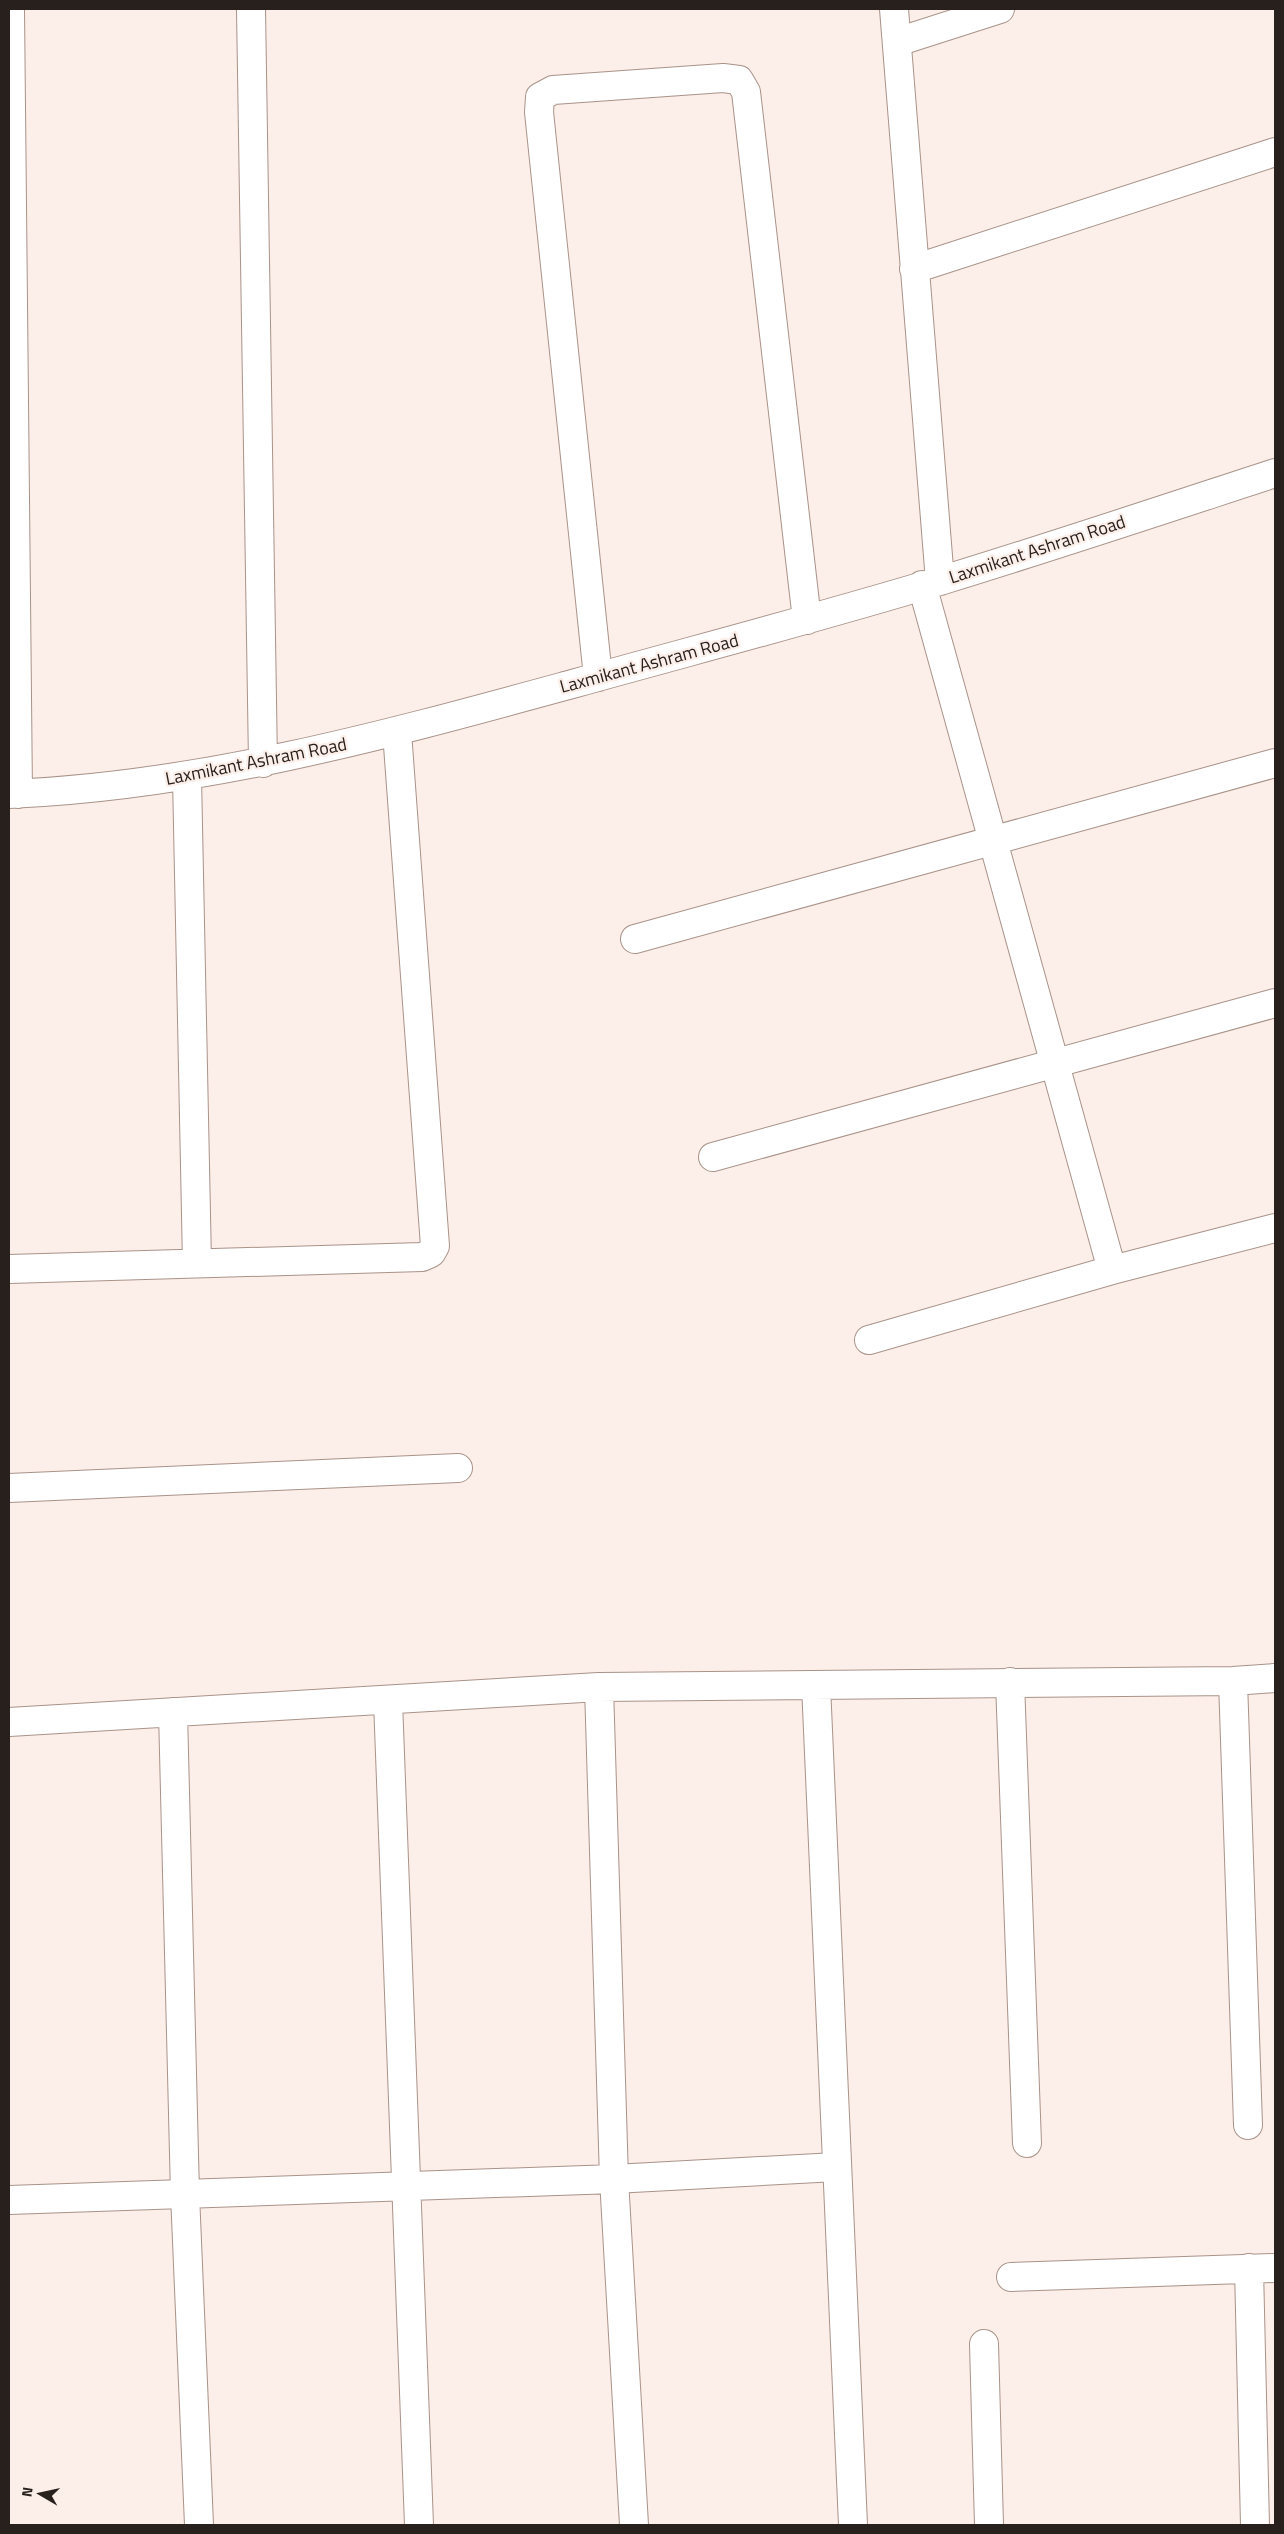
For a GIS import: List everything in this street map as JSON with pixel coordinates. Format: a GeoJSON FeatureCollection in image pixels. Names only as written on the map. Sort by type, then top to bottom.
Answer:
{"type":"FeatureCollection","features":[{"type":"Feature","properties":{"kind":"street"},"geometry":{"type":"LineString","coordinates":[[10,9],[13,794]]}},
{"type":"Feature","properties":{"kind":"street"},"geometry":{"type":"LineString","coordinates":[[251,9],[264,763]]}},
{"type":"Feature","properties":{"kind":"street"},"geometry":{"type":"LineString","coordinates":[[894,9],[914,269],[931,583],[993,841],[1112,1270]]}},
{"type":"Feature","properties":{"kind":"street"},"geometry":{"type":"LineString","coordinates":[[896,42],[1000,9]]}},
{"type":"Feature","properties":{"kind":"street"},"geometry":{"type":"LineString","coordinates":[[598,677],[539,112],[540,96],[553,90],[723,78],[739,80],[746,92],[807,620]]}},
{"type":"Feature","properties":{"kind":"street"},"geometry":{"type":"LineString","coordinates":[[914,269],[1275,152]]}},
{"type":"Feature","properties":{"kind":"street","name":"Laxmikant Ashram Road"},"geometry":{"type":"LineString","coordinates":[[13,794],[187,777],[264,763],[397,732],[807,620],[931,583],[1275,473]]}},
{"type":"Feature","properties":{"kind":"street"},"geometry":{"type":"LineString","coordinates":[[9,1269],[422,1257],[431,1254],[434,1246],[397,732]]}},
{"type":"Feature","properties":{"kind":"street"},"geometry":{"type":"LineString","coordinates":[[635,939],[1275,763]]}},
{"type":"Feature","properties":{"kind":"street"},"geometry":{"type":"LineString","coordinates":[[187,777],[197,1264]]}},
{"type":"Feature","properties":{"kind":"street"},"geometry":{"type":"LineString","coordinates":[[713,1157],[1275,1003]]}},
{"type":"Feature","properties":{"kind":"street"},"geometry":{"type":"LineString","coordinates":[[869,1340],[1112,1270],[1275,1228]]}},
{"type":"Feature","properties":{"kind":"street"},"geometry":{"type":"LineString","coordinates":[[9,1488],[458,1468]]}},
{"type":"Feature","properties":{"kind":"street"},"geometry":{"type":"LineString","coordinates":[[9,1722],[599,1687],[1275,1678]]}},
{"type":"Feature","properties":{"kind":"street"},"geometry":{"type":"LineString","coordinates":[[1233,1680],[1248,2125]]}},
{"type":"Feature","properties":{"kind":"street"},"geometry":{"type":"LineString","coordinates":[[1010,1682],[1027,2143]]}},
{"type":"Feature","properties":{"kind":"street"},"geometry":{"type":"LineString","coordinates":[[816,1685],[853,2525]]}},
{"type":"Feature","properties":{"kind":"street"},"geometry":{"type":"LineString","coordinates":[[599,1687],[614,2179],[634,2525]]}},
{"type":"Feature","properties":{"kind":"street"},"geometry":{"type":"LineString","coordinates":[[388,1701],[419,2525]]}},
{"type":"Feature","properties":{"kind":"street"},"geometry":{"type":"LineString","coordinates":[[173,1712],[185,2194],[198,2525]]}},
{"type":"Feature","properties":{"kind":"street"},"geometry":{"type":"LineString","coordinates":[[9,2200],[614,2179],[836,2168]]}},
{"type":"Feature","properties":{"kind":"street"},"geometry":{"type":"LineString","coordinates":[[1249,2268],[1255,2525]]}},
{"type":"Feature","properties":{"kind":"street"},"geometry":{"type":"LineString","coordinates":[[1011,2277],[1275,2268]]}},
{"type":"Feature","properties":{"kind":"street"},"geometry":{"type":"LineString","coordinates":[[984,2344],[989,2525]]}}]}
